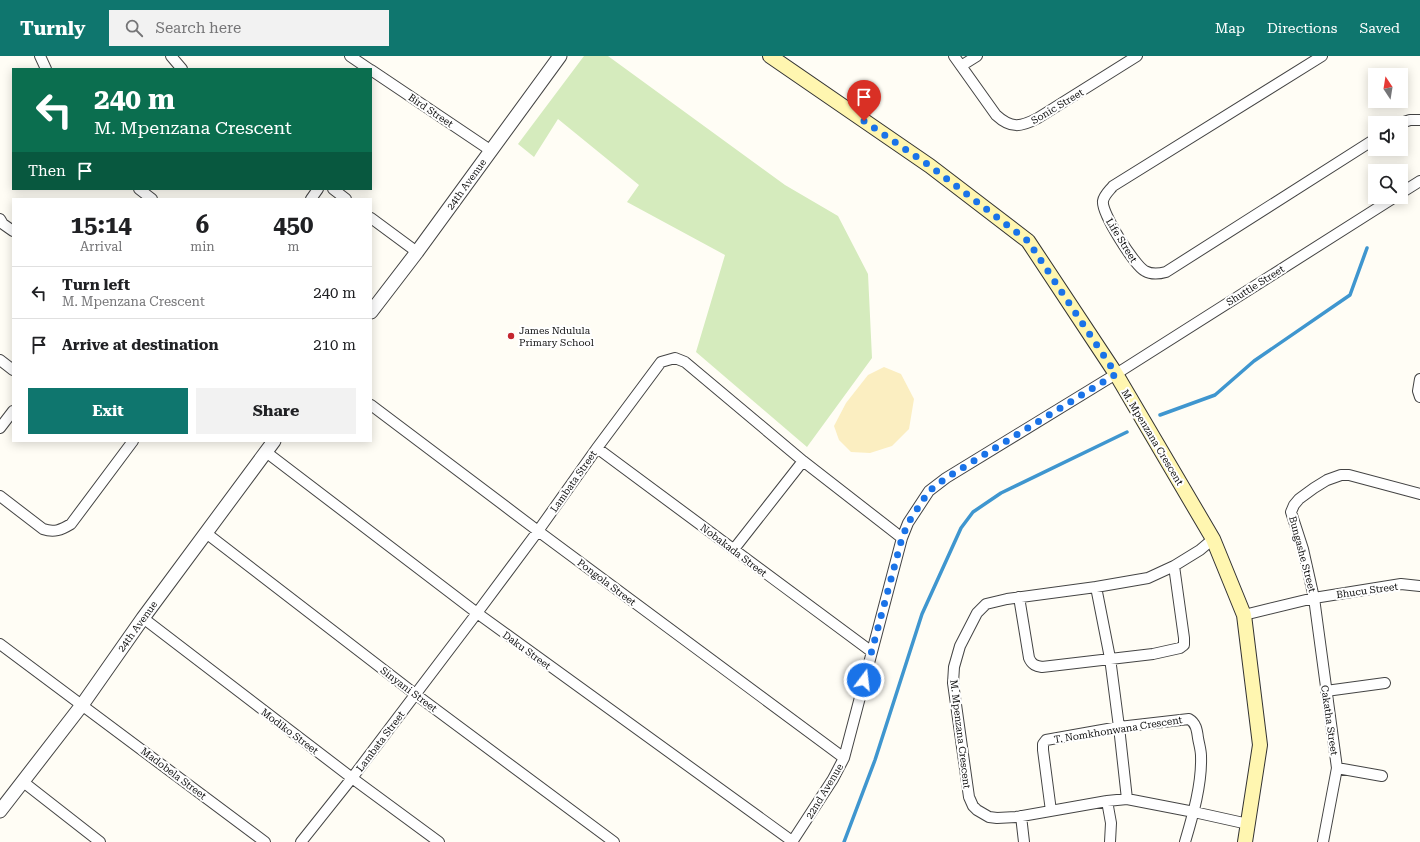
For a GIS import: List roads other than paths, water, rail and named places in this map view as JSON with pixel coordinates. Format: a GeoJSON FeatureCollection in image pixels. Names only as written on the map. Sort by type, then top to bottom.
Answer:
{"type":"FeatureCollection","features":[{"type":"Feature","properties":{"kind":"main road","name":"M. Mpenzana Crescent"},"geometry":{"type":"LineString","coordinates":[[770,56],[930,166],[1028,241],[1116,374],[1213,539],[1223,560],[1244,615],[1260,745],[1244,842]]}},
{"type":"Feature","properties":{"kind":"street"},"geometry":{"type":"LineString","coordinates":[[40,56],[46,68]]}},
{"type":"Feature","properties":{"kind":"street"},"geometry":{"type":"LineString","coordinates":[[171,56],[181,68]]}},
{"type":"Feature","properties":{"kind":"street","name":"Bird Street"},"geometry":{"type":"LineString","coordinates":[[350,56],[367,68]]}},
{"type":"Feature","properties":{"kind":"street","name":"24th Avenue"},"geometry":{"type":"LineString","coordinates":[[372,311],[417,252],[560,56]]}},
{"type":"Feature","properties":{"kind":"street","name":"Sonic Street"},"geometry":{"type":"LineString","coordinates":[[954,56],[996,115],[1007,124],[1019,126],[1038,118],[1137,56]]}},
{"type":"Feature","properties":{"kind":"street"},"geometry":{"type":"LineString","coordinates":[[961,66],[977,56]]}},
{"type":"Feature","properties":{"kind":"street","name":"Life Street"},"geometry":{"type":"LineString","coordinates":[[1322,56],[1113,186],[1105,195],[1103,209],[1141,269],[1152,274],[1158,274],[1166,272],[1368,143]]}},
{"type":"Feature","properties":{"kind":"street","name":"Bird Street"},"geometry":{"type":"LineString","coordinates":[[372,71],[490,150]]}},
{"type":"Feature","properties":{"kind":"street"},"geometry":{"type":"LineString","coordinates":[[1408,121],[1420,120]]}},
{"type":"Feature","properties":{"kind":"street"},"geometry":{"type":"LineString","coordinates":[[1408,189],[1420,181]]}},
{"type":"Feature","properties":{"kind":"street"},"geometry":{"type":"LineString","coordinates":[[140,190],[151,198]]}},
{"type":"Feature","properties":{"kind":"street"},"geometry":{"type":"LineString","coordinates":[[334,190],[345,198]]}},
{"type":"Feature","properties":{"kind":"street","name":"Shuttle Street"},"geometry":{"type":"LineString","coordinates":[[1116,374],[1384,204]]}},
{"type":"Feature","properties":{"kind":"street"},"geometry":{"type":"LineString","coordinates":[[0,219],[3,224],[12,230]]}},
{"type":"Feature","properties":{"kind":"street"},"geometry":{"type":"LineString","coordinates":[[372,219],[417,252]]}},
{"type":"Feature","properties":{"kind":"street","name":"Lambata Street"},"geometry":{"type":"LineString","coordinates":[[301,842],[352,778],[477,613],[658,364],[665,360],[675,358],[685,362],[803,461],[902,538]]}},
{"type":"Feature","properties":{"kind":"street"},"geometry":{"type":"LineString","coordinates":[[0,360],[12,369]]}},
{"type":"Feature","properties":{"kind":"street","name":"22nd Avenue"},"geometry":{"type":"LineString","coordinates":[[792,842],[833,779],[844,758],[902,538],[908,523],[929,491],[946,478],[1116,374]]}},
{"type":"Feature","properties":{"kind":"street"},"geometry":{"type":"LineString","coordinates":[[1420,379],[1418,391],[1420,397]]}},
{"type":"Feature","properties":{"kind":"street","name":"Pongola Street"},"geometry":{"type":"LineString","coordinates":[[372,406],[844,758]]}},
{"type":"Feature","properties":{"kind":"street"},"geometry":{"type":"LineString","coordinates":[[0,428],[12,412]]}},
{"type":"Feature","properties":{"kind":"street"},"geometry":{"type":"LineString","coordinates":[[0,496],[43,529],[50,531],[62,529],[71,524],[131,442]]}},
{"type":"Feature","properties":{"kind":"street","name":"24th Avenue"},"geometry":{"type":"LineString","coordinates":[[0,811],[82,704],[143,618],[273,442]]}},
{"type":"Feature","properties":{"kind":"street","name":"Nobakada Street"},"geometry":{"type":"LineString","coordinates":[[596,448],[872,652]]}},
{"type":"Feature","properties":{"kind":"street","name":"Daku Street"},"geometry":{"type":"LineString","coordinates":[[266,452],[477,613],[792,842]]}},
{"type":"Feature","properties":{"kind":"street"},"geometry":{"type":"LineString","coordinates":[[734,550],[803,461]]}},
{"type":"Feature","properties":{"kind":"street","name":"Bungashe Street"},"geometry":{"type":"LineString","coordinates":[[1314,598],[1303,549],[1291,512],[1299,499],[1327,480],[1341,475],[1349,475],[1420,494]]}},
{"type":"Feature","properties":{"kind":"street","name":"Sinyani Street"},"geometry":{"type":"LineString","coordinates":[[206,533],[415,694],[614,842]]}},
{"type":"Feature","properties":{"kind":"street","name":"M. Mpenzana Crescent"},"geometry":{"type":"LineString","coordinates":[[1213,539],[1200,550],[1174,566],[1148,578],[1096,587],[1019,597],[986,604],[982,607],[966,634],[956,657],[953,683],[970,801],[977,810],[989,817],[997,818],[1021,816],[1127,799],[1248,824]]}},
{"type":"Feature","properties":{"kind":"street"},"geometry":{"type":"LineString","coordinates":[[1019,597],[1029,658],[1035,666],[1042,667],[1152,654],[1180,648],[1184,645],[1174,566]]}},
{"type":"Feature","properties":{"kind":"street","name":"Bhucu Street"},"geometry":{"type":"LineString","coordinates":[[1244,615],[1314,598],[1401,584],[1420,586]]}},
{"type":"Feature","properties":{"kind":"street"},"geometry":{"type":"LineString","coordinates":[[1096,587],[1110,658],[1127,799]]}},
{"type":"Feature","properties":{"kind":"street","name":"Cakatha Street"},"geometry":{"type":"LineString","coordinates":[[1314,598],[1337,768],[1322,842]]}},
{"type":"Feature","properties":{"kind":"street","name":"Modiko Street"},"geometry":{"type":"LineString","coordinates":[[143,618],[352,778],[439,842]]}},
{"type":"Feature","properties":{"kind":"street","name":"Madobela Street"},"geometry":{"type":"LineString","coordinates":[[0,644],[266,842]]}},
{"type":"Feature","properties":{"kind":"street"},"geometry":{"type":"LineString","coordinates":[[1326,691],[1385,683]]}},
{"type":"Feature","properties":{"kind":"street","name":"T. Nomkhonwana Crescent"},"geometry":{"type":"LineString","coordinates":[[1051,811],[1043,750],[1044,742],[1050,739],[1119,727],[1189,719],[1195,724],[1201,755],[1201,769],[1194,812]]}},
{"type":"Feature","properties":{"kind":"street"},"geometry":{"type":"LineString","coordinates":[[1337,768],[1382,776]]}},
{"type":"Feature","properties":{"kind":"street"},"geometry":{"type":"LineString","coordinates":[[22,781],[100,842]]}},
{"type":"Feature","properties":{"kind":"street"},"geometry":{"type":"LineString","coordinates":[[1107,801],[1111,823],[1110,842]]}},
{"type":"Feature","properties":{"kind":"street"},"geometry":{"type":"LineString","coordinates":[[1185,842],[1194,812]]}},
{"type":"Feature","properties":{"kind":"street"},"geometry":{"type":"LineString","coordinates":[[1021,816],[1024,842]]}},
{"type":"Feature","properties":{"kind":"waterway"},"geometry":{"type":"LineString","coordinates":[[1160,415],[1215,395],[1254,361],[1350,295],[1367,248]]}},
{"type":"Feature","properties":{"kind":"waterway"},"geometry":{"type":"LineString","coordinates":[[844,842],[875,760],[922,614],[961,528],[973,512],[1001,493],[1127,432]]}},
{"type":"Feature","properties":{"kind":"place","name":"James Ndulula Primary School"},"geometry":{"type":"Point","coordinates":[511,336]}}]}
